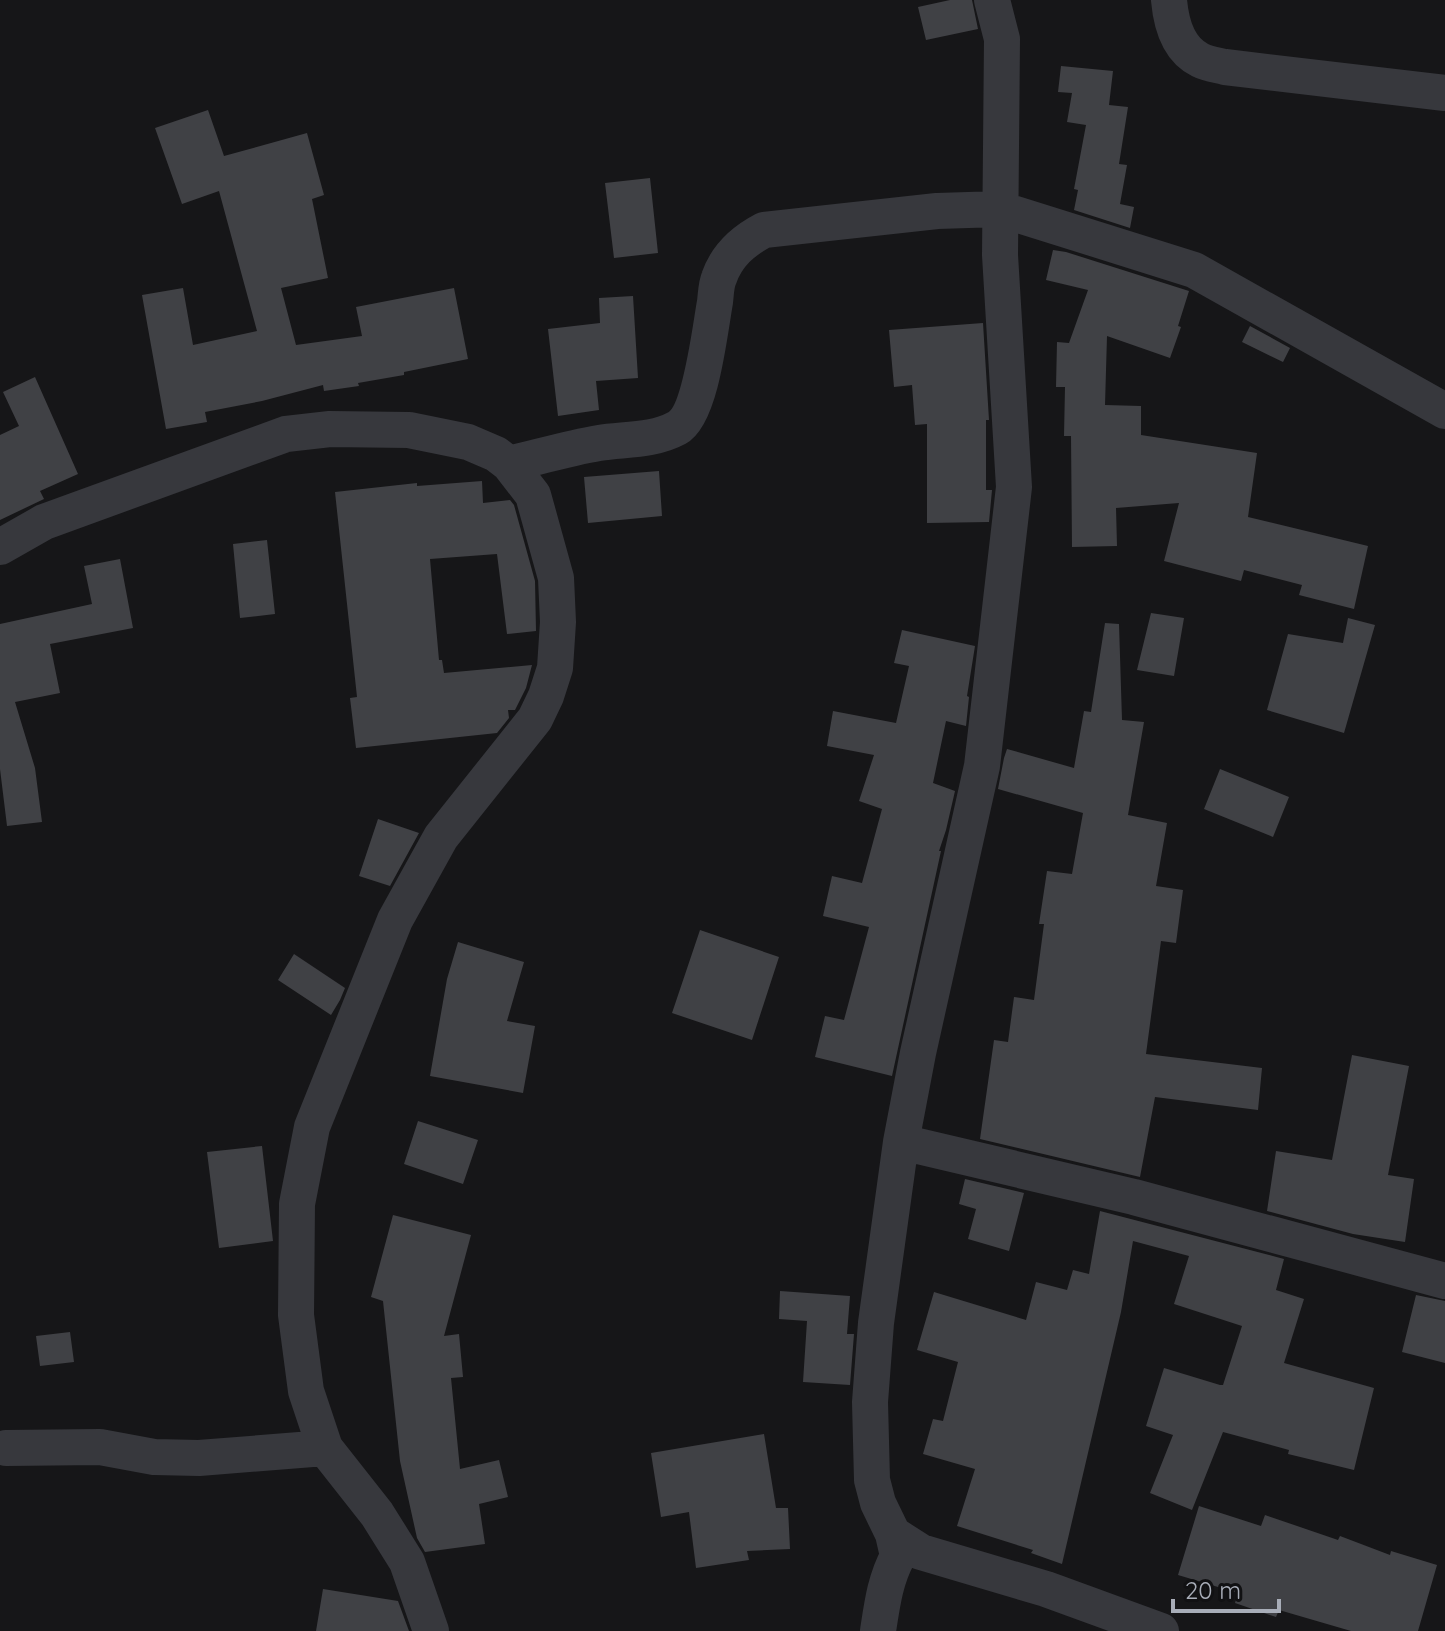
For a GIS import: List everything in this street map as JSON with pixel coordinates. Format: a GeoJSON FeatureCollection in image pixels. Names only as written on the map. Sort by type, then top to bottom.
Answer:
{"type":"FeatureCollection","features":[{"type":"Feature","properties":{"kind":"street"},"geometry":{"type":"LineString","coordinates":[[878,1631],[883,1597],[898,1556],[872,1480],[870,1402],[876,1323],[901,1142],[982,766],[1014,487],[1000,255],[1002,39],[992,0]]}},
{"type":"Feature","properties":{"kind":"street"},"geometry":{"type":"LineString","coordinates":[[1169,0],[1178,39],[1205,63],[1445,93]]}},
{"type":"Feature","properties":{"kind":"street"},"geometry":{"type":"LineString","coordinates":[[509,464],[596,443],[658,436],[680,426],[692,410],[699,387],[718,278],[744,240],[764,230],[937,211],[1000,209],[1194,270],[1445,411]]}},
{"type":"Feature","properties":{"kind":"street"},"geometry":{"type":"LineString","coordinates":[[0,547],[44,522],[286,434],[330,429],[409,430],[468,442],[496,454],[509,464],[533,495],[556,578],[558,622],[555,668],[546,696],[535,719],[441,837],[395,920],[312,1127],[297,1204],[296,1315],[306,1391],[325,1448],[377,1514],[407,1562],[431,1631]]}},
{"type":"Feature","properties":{"kind":"street"},"geometry":{"type":"LineString","coordinates":[[901,1142],[1134,1197],[1445,1281]]}},
{"type":"Feature","properties":{"kind":"street"},"geometry":{"type":"LineString","coordinates":[[6,1448],[100,1447],[154,1457],[199,1458],[325,1448]]}},
{"type":"Feature","properties":{"kind":"street"},"geometry":{"type":"LineString","coordinates":[[893,1534],[921,1552],[1046,1589],[1161,1631]]}},
{"type":"Feature","properties":{"kind":"building"},"geometry":{"type":"Polygon","coordinates":[[[950,0],[972,0],[978,29],[926,40],[918,7],[950,0]]]}},
{"type":"Feature","properties":{"kind":"building"},"geometry":{"type":"Polygon","coordinates":[[[1061,66],[1113,71],[1109,105],[1128,107],[1119,164],[1127,165],[1120,204],[1134,207],[1130,228],[1074,210],[1078,190],[1074,189],[1086,125],[1067,122],[1072,93],[1058,92],[1061,66]]]}},
{"type":"Feature","properties":{"kind":"building"},"geometry":{"type":"Polygon","coordinates":[[[208,110],[224,156],[307,133],[324,195],[312,199],[328,278],[281,288],[296,345],[362,336],[356,307],[454,288],[468,359],[358,383],[359,386],[324,391],[323,385],[205,412],[207,422],[166,429],[142,295],[183,288],[193,345],[257,331],[219,191],[182,204],[155,128],[208,110]]]}},
{"type":"Feature","properties":{"kind":"building"},"geometry":{"type":"Polygon","coordinates":[[[650,178],[658,253],[614,258],[605,183],[650,178]]]}},
{"type":"Feature","properties":{"kind":"building"},"geometry":{"type":"Polygon","coordinates":[[[1053,250],[1189,291],[1170,358],[1107,336],[1105,405],[1141,406],[1141,435],[1257,453],[1248,517],[1368,546],[1354,609],[1299,595],[1302,585],[1244,570],[1241,581],[1164,561],[1179,503],[1116,508],[1117,546],[1072,547],[1071,436],[1064,436],[1065,387],[1056,387],[1057,342],[1069,343],[1088,290],[1046,280],[1053,250]]]}},
{"type":"Feature","properties":{"kind":"building"},"geometry":{"type":"Polygon","coordinates":[[[633,296],[638,378],[596,381],[599,410],[558,416],[548,329],[600,323],[599,298],[633,296]]]}},
{"type":"Feature","properties":{"kind":"building"},"geometry":{"type":"Polygon","coordinates":[[[983,323],[989,420],[986,420],[986,490],[992,490],[989,522],[927,523],[927,424],[915,425],[912,385],[894,387],[889,330],[983,323]]]}},
{"type":"Feature","properties":{"kind":"building"},"geometry":{"type":"Polygon","coordinates":[[[1250,326],[1290,348],[1283,362],[1242,342],[1250,326]]]}},
{"type":"Feature","properties":{"kind":"building"},"geometry":{"type":"Polygon","coordinates":[[[35,377],[78,474],[40,491],[44,499],[0,520],[0,435],[19,426],[3,392],[35,377]]]}},
{"type":"Feature","properties":{"kind":"building"},"geometry":{"type":"Polygon","coordinates":[[[659,471],[662,516],[588,523],[584,477],[659,471]]]}},
{"type":"Feature","properties":{"kind":"building"},"geometry":{"type":"Polygon","coordinates":[[[482,481],[483,503],[510,500],[514,505],[535,581],[536,631],[507,634],[497,554],[430,559],[439,660],[442,660],[444,673],[532,665],[526,688],[515,710],[508,710],[509,718],[497,733],[356,748],[350,698],[357,697],[335,492],[417,483],[417,486],[482,481]]]}},
{"type":"Feature","properties":{"kind":"building"},"geometry":{"type":"Polygon","coordinates":[[[267,540],[275,614],[240,618],[233,544],[267,540]]]}},
{"type":"Feature","properties":{"kind":"building"},"geometry":{"type":"Polygon","coordinates":[[[120,559],[133,628],[50,644],[60,693],[15,702],[35,768],[42,822],[7,826],[0,769],[0,624],[92,604],[84,566],[120,559]]]}},
{"type":"Feature","properties":{"kind":"building"},"geometry":{"type":"Polygon","coordinates":[[[1151,613],[1184,618],[1174,676],[1137,670],[1151,613]]]}},
{"type":"Feature","properties":{"kind":"building"},"geometry":{"type":"Polygon","coordinates":[[[1348,618],[1375,625],[1344,733],[1267,710],[1288,634],[1343,643],[1348,618]]]}},
{"type":"Feature","properties":{"kind":"building"},"geometry":{"type":"Polygon","coordinates":[[[1105,623],[1119,624],[1122,720],[1144,722],[1128,815],[1167,823],[1156,886],[1183,890],[1176,943],[1161,941],[1146,1054],[1262,1068],[1258,1110],[1155,1097],[1140,1177],[980,1139],[994,1040],[1008,1042],[1014,997],[1034,1000],[1044,924],[1039,924],[1047,871],[1072,874],[1083,813],[998,789],[1004,758],[1007,749],[1074,768],[1084,711],[1091,712],[1105,623]]]}},
{"type":"Feature","properties":{"kind":"building"},"geometry":{"type":"Polygon","coordinates":[[[902,630],[975,646],[966,726],[946,721],[933,783],[955,791],[939,851],[892,1076],[815,1057],[825,1016],[844,1020],[869,927],[823,916],[832,876],[862,883],[882,809],[859,801],[874,755],[827,746],[833,711],[896,723],[909,666],[894,663],[902,630]]]}},
{"type":"Feature","properties":{"kind":"building"},"geometry":{"type":"Polygon","coordinates":[[[1220,769],[1289,797],[1273,837],[1204,809],[1220,769]]]}},
{"type":"Feature","properties":{"kind":"building"},"geometry":{"type":"Polygon","coordinates":[[[378,819],[419,833],[390,886],[359,876],[378,819]]]}},
{"type":"Feature","properties":{"kind":"building"},"geometry":{"type":"Polygon","coordinates":[[[700,930],[779,957],[752,1040],[672,1013],[700,930]]]}},
{"type":"Feature","properties":{"kind":"building"},"geometry":{"type":"Polygon","coordinates":[[[458,942],[524,962],[507,1021],[535,1026],[523,1093],[430,1076],[447,979],[458,942]]]}},
{"type":"Feature","properties":{"kind":"building"},"geometry":{"type":"Polygon","coordinates":[[[294,954],[345,988],[331,1015],[278,980],[294,954]]]}},
{"type":"Feature","properties":{"kind":"building"},"geometry":{"type":"Polygon","coordinates":[[[1352,1055],[1409,1066],[1388,1175],[1414,1179],[1405,1242],[1353,1234],[1267,1211],[1276,1151],[1332,1160],[1352,1055]]]}},
{"type":"Feature","properties":{"kind":"building"},"geometry":{"type":"Polygon","coordinates":[[[418,1121],[478,1140],[463,1184],[404,1164],[418,1121]]]}},
{"type":"Feature","properties":{"kind":"building"},"geometry":{"type":"Polygon","coordinates":[[[262,1146],[273,1241],[219,1248],[207,1152],[262,1146]]]}},
{"type":"Feature","properties":{"kind":"building"},"geometry":{"type":"Polygon","coordinates":[[[965,1179],[1024,1193],[1009,1251],[968,1239],[976,1209],[959,1204],[965,1179]]]}},
{"type":"Feature","properties":{"kind":"building"},"geometry":{"type":"Polygon","coordinates":[[[1100,1211],[1284,1259],[1276,1290],[1304,1299],[1284,1363],[1374,1388],[1354,1470],[1288,1454],[1289,1450],[1223,1432],[1192,1510],[1150,1493],[1173,1435],[1146,1426],[1164,1368],[1223,1385],[1242,1326],[1174,1304],[1189,1256],[1133,1241],[1121,1312],[1062,1564],[1031,1553],[1033,1550],[957,1526],[975,1469],[923,1454],[933,1419],[943,1421],[958,1362],[917,1350],[934,1292],[1026,1320],[1036,1282],[1067,1290],[1073,1270],[1089,1274],[1100,1211]]]}},
{"type":"Feature","properties":{"kind":"building"},"geometry":{"type":"Polygon","coordinates":[[[393,1215],[471,1235],[444,1336],[459,1334],[463,1377],[451,1378],[460,1469],[499,1460],[508,1497],[479,1504],[485,1544],[425,1552],[417,1538],[400,1461],[383,1301],[371,1297],[393,1215]]]}},
{"type":"Feature","properties":{"kind":"building"},"geometry":{"type":"Polygon","coordinates":[[[780,1291],[850,1296],[847,1334],[854,1334],[850,1385],[803,1382],[807,1321],[779,1319],[780,1291]]]}},
{"type":"Feature","properties":{"kind":"building"},"geometry":{"type":"Polygon","coordinates":[[[1416,1295],[1445,1301],[1445,1363],[1402,1352],[1416,1295]]]}},
{"type":"Feature","properties":{"kind":"building"},"geometry":{"type":"Polygon","coordinates":[[[70,1332],[74,1362],[40,1366],[36,1336],[70,1332]]]}},
{"type":"Feature","properties":{"kind":"building"},"geometry":{"type":"Polygon","coordinates":[[[764,1434],[776,1508],[788,1508],[790,1549],[747,1551],[749,1560],[696,1568],[689,1512],[661,1517],[651,1453],[764,1434]]]}},
{"type":"Feature","properties":{"kind":"building"},"geometry":{"type":"Polygon","coordinates":[[[1199,1506],[1261,1526],[1265,1515],[1338,1540],[1340,1536],[1390,1555],[1391,1551],[1437,1565],[1418,1631],[1351,1631],[1279,1610],[1276,1617],[1235,1603],[1238,1593],[1178,1575],[1199,1506]]]}},
{"type":"Feature","properties":{"kind":"building"},"geometry":{"type":"Polygon","coordinates":[[[323,1589],[398,1601],[409,1631],[316,1631],[323,1589]]]}}]}
